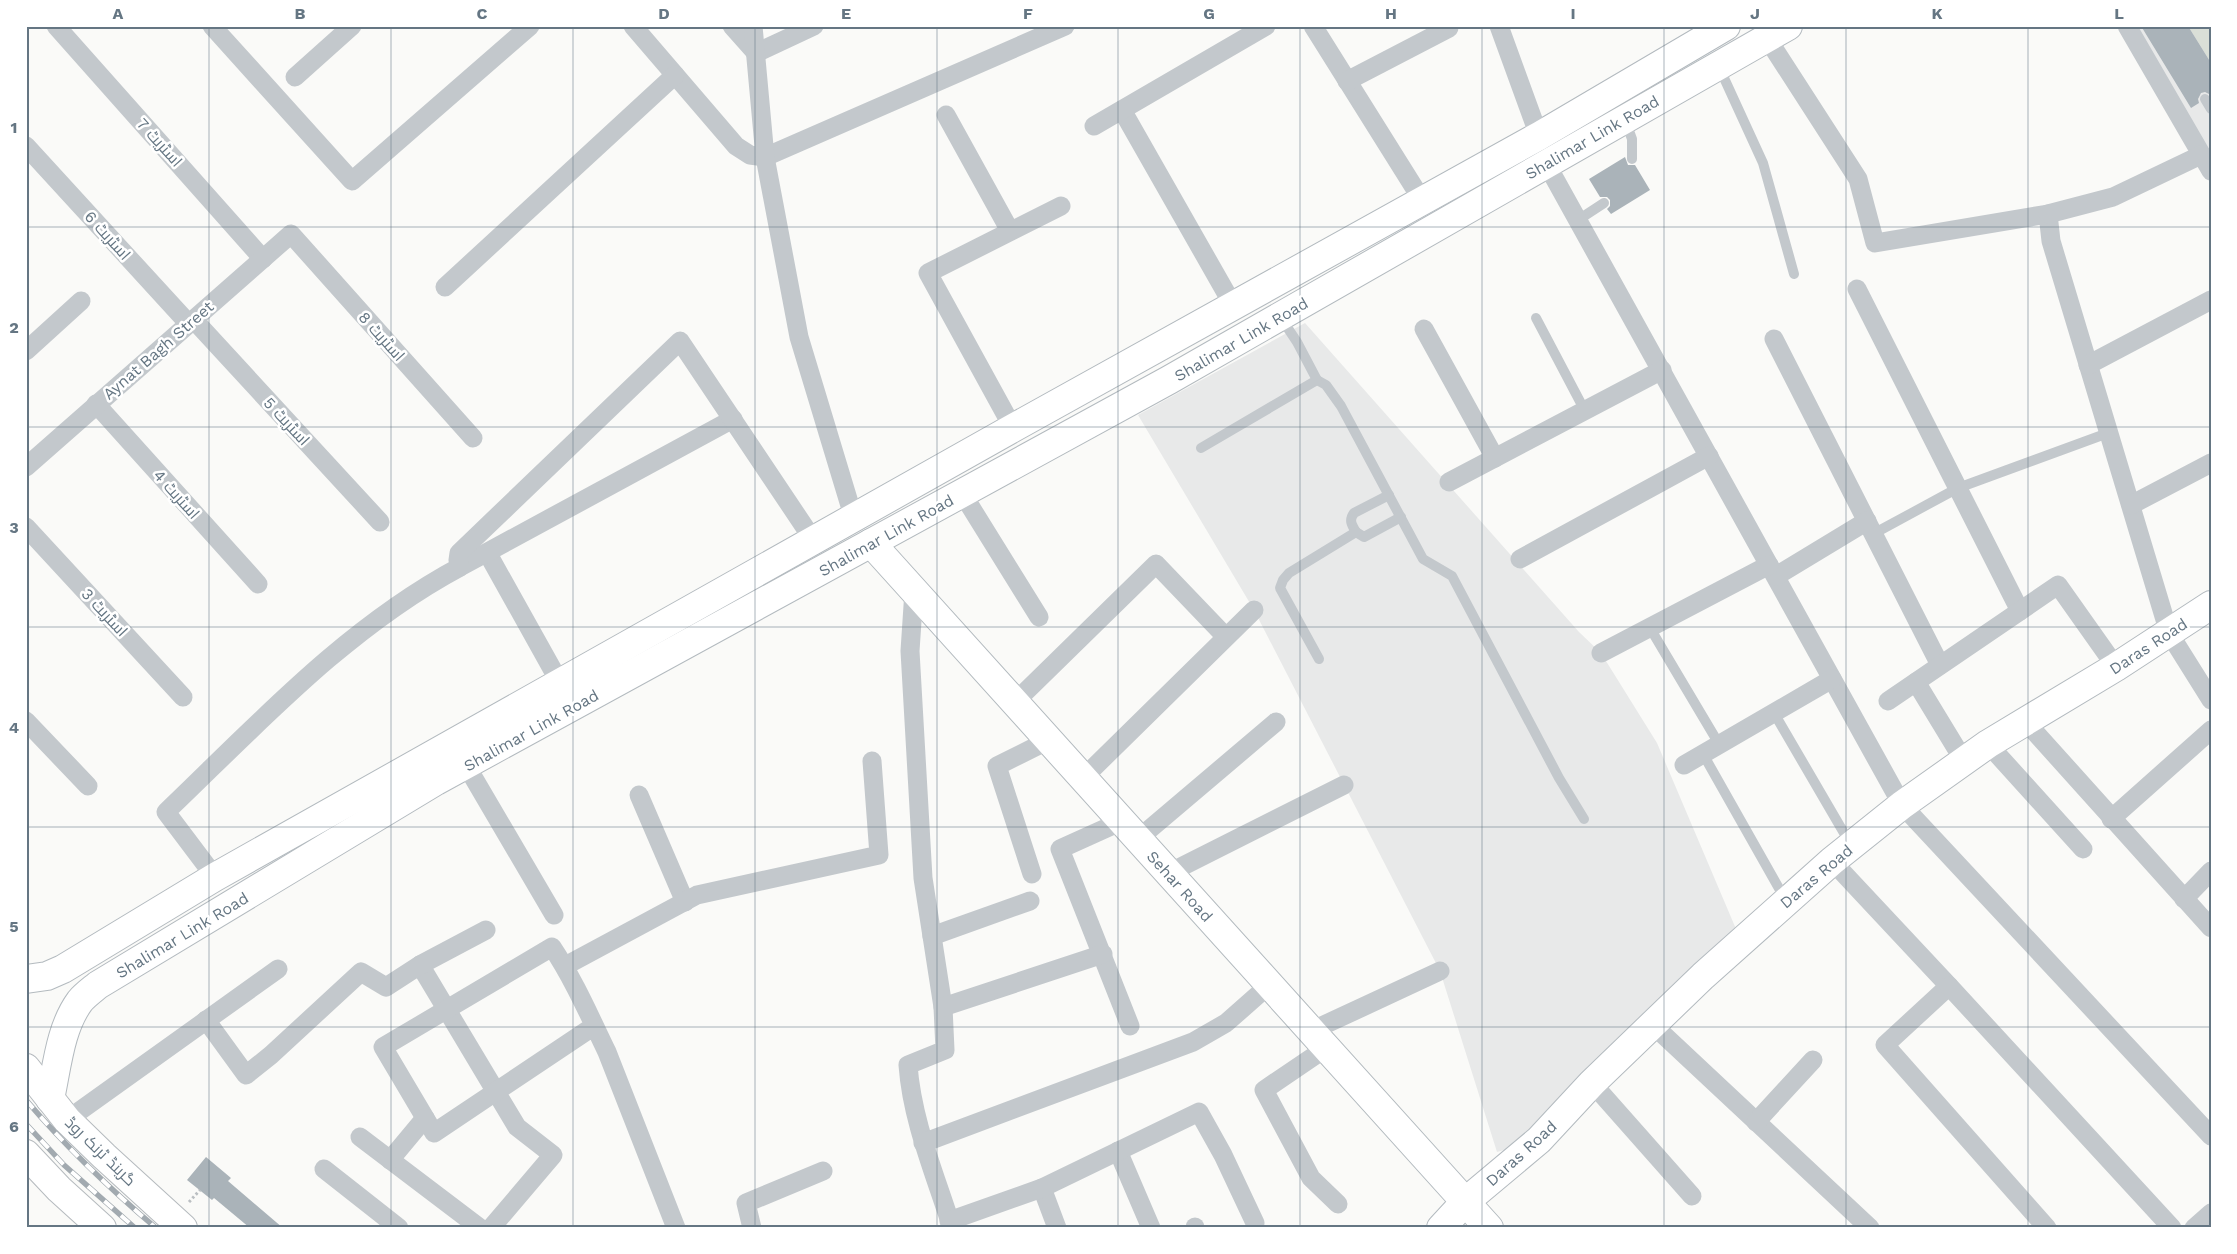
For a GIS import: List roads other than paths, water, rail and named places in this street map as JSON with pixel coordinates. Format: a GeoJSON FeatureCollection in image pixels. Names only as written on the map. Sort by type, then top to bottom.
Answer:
{"type":"FeatureCollection","features":[{"type":"Feature","properties":{"kind":"main road","name":"Shalimar Link Road"},"geometry":{"type":"LineString","coordinates":[[50,1099],[58,1055],[73,1014],[81,1000],[98,985],[466,765],[521,721],[560,683],[1152,350],[1539,136],[1726,26]]}},
{"type":"Feature","properties":{"kind":"main road","name":"Shalimar Link Road"},"geometry":{"type":"LineString","coordinates":[[26,979],[47,976],[63,969],[216,877],[871,543],[1169,380],[1777,32]]}},
{"type":"Feature","properties":{"kind":"main road"},"geometry":{"type":"LineString","coordinates":[[1152,350],[1169,380]]}},
{"type":"Feature","properties":{"kind":"main road","name":"Sehar Road"},"geometry":{"type":"LineString","coordinates":[[871,543],[1489,1228]]}},
{"type":"Feature","properties":{"kind":"main road","name":"Daras Road"},"geometry":{"type":"LineString","coordinates":[[1441,1228],[1465,1202],[1538,1140],[1592,1083],[1703,976],[1786,900],[1842,853],[1902,805],[1988,744],[2116,667],[2211,605]]}},
{"type":"Feature","properties":{"kind":"main road","name":"گرینڈ ٹرنک روڈ"},"geometry":{"type":"LineString","coordinates":[[26,1068],[67,1120],[183,1228]]}},
{"type":"Feature","properties":{"kind":"main road"},"geometry":{"type":"LineString","coordinates":[[26,1154],[59,1189],[102,1228]]}},
{"type":"Feature","properties":{"kind":"street","name":"اسٹریٹ 7"},"geometry":{"type":"LineString","coordinates":[[56,26],[264,259]]}},
{"type":"Feature","properties":{"kind":"street"},"geometry":{"type":"LineString","coordinates":[[212,26],[352,181],[530,26]]}},
{"type":"Feature","properties":{"kind":"street"},"geometry":{"type":"LineString","coordinates":[[295,77],[352,26]]}},
{"type":"Feature","properties":{"kind":"street"},"geometry":{"type":"LineString","coordinates":[[633,26],[736,146],[750,155],[765,157],[1059,28]]}},
{"type":"Feature","properties":{"kind":"street"},"geometry":{"type":"LineString","coordinates":[[732,26],[756,53]]}},
{"type":"Feature","properties":{"kind":"street"},"geometry":{"type":"LineString","coordinates":[[753,26],[765,157],[799,337],[854,519]]}},
{"type":"Feature","properties":{"kind":"street"},"geometry":{"type":"LineString","coordinates":[[756,53],[814,26]]}},
{"type":"Feature","properties":{"kind":"street"},"geometry":{"type":"LineString","coordinates":[[1094,126],[1266,26]]}},
{"type":"Feature","properties":{"kind":"street"},"geometry":{"type":"LineString","coordinates":[[1313,26],[1422,200]]}},
{"type":"Feature","properties":{"kind":"street"},"geometry":{"type":"LineString","coordinates":[[1499,26],[1539,136]]}},
{"type":"Feature","properties":{"kind":"street"},"geometry":{"type":"LineString","coordinates":[[2127,26],[2211,172]]}},
{"type":"Feature","properties":{"kind":"street"},"geometry":{"type":"LineString","coordinates":[[1347,81],[1449,28]]}},
{"type":"Feature","properties":{"kind":"street"},"geometry":{"type":"LineString","coordinates":[[1777,32],[1858,179],[1875,243],[2048,214],[2113,197],[2201,155]]}},
{"type":"Feature","properties":{"kind":"street"},"geometry":{"type":"LineString","coordinates":[[445,287],[675,75]]}},
{"type":"Feature","properties":{"kind":"street"},"geometry":{"type":"LineString","coordinates":[[1122,110],[1233,305]]}},
{"type":"Feature","properties":{"kind":"street"},"geometry":{"type":"LineString","coordinates":[[946,115],[1010,231]]}},
{"type":"Feature","properties":{"kind":"street","name":"اسٹریٹ 6"},"geometry":{"type":"LineString","coordinates":[[26,146],[191,322]]}},
{"type":"Feature","properties":{"kind":"street"},"geometry":{"type":"LineString","coordinates":[[1546,163],[1902,805],[2207,1124]]}},
{"type":"Feature","properties":{"kind":"street"},"geometry":{"type":"LineString","coordinates":[[1013,428],[928,273],[1061,206]]}},
{"type":"Feature","properties":{"kind":"street"},"geometry":{"type":"LineString","coordinates":[[2048,214],[2051,241],[2170,633],[2211,700]]}},
{"type":"Feature","properties":{"kind":"street","name":"Aynat Bagh Street"},"geometry":{"type":"LineString","coordinates":[[26,466],[291,234]]}},
{"type":"Feature","properties":{"kind":"street","name":"اسٹریٹ 8"},"geometry":{"type":"LineString","coordinates":[[291,234],[473,438]]}},
{"type":"Feature","properties":{"kind":"street"},"geometry":{"type":"LineString","coordinates":[[1858,289],[2020,611]]}},
{"type":"Feature","properties":{"kind":"street"},"geometry":{"type":"LineString","coordinates":[[2088,365],[2211,300]]}},
{"type":"Feature","properties":{"kind":"street"},"geometry":{"type":"LineString","coordinates":[[26,351],[81,301]]}},
{"type":"Feature","properties":{"kind":"street","name":"اسٹریٹ 5"},"geometry":{"type":"LineString","coordinates":[[191,322],[380,522]]}},
{"type":"Feature","properties":{"kind":"street"},"geometry":{"type":"LineString","coordinates":[[1424,329],[1496,458]]}},
{"type":"Feature","properties":{"kind":"street"},"geometry":{"type":"LineString","coordinates":[[1774,340],[1940,665]]}},
{"type":"Feature","properties":{"kind":"street"},"geometry":{"type":"LineString","coordinates":[[460,567],[459,554],[680,341],[814,541]]}},
{"type":"Feature","properties":{"kind":"street"},"geometry":{"type":"LineString","coordinates":[[1449,482],[1662,370]]}},
{"type":"Feature","properties":{"kind":"street","name":"اسٹریٹ 4"},"geometry":{"type":"LineString","coordinates":[[96,404],[258,584]]}},
{"type":"Feature","properties":{"kind":"street"},"geometry":{"type":"LineString","coordinates":[[216,877],[166,812],[320,664],[421,588],[488,554],[733,419]]}},
{"type":"Feature","properties":{"kind":"street"},"geometry":{"type":"LineString","coordinates":[[1520,559],[1709,456]]}},
{"type":"Feature","properties":{"kind":"street"},"geometry":{"type":"LineString","coordinates":[[2131,505],[2211,463]]}},
{"type":"Feature","properties":{"kind":"street"},"geometry":{"type":"LineString","coordinates":[[962,493],[1039,617]]}},
{"type":"Feature","properties":{"kind":"street","name":"اسٹریٹ 3"},"geometry":{"type":"LineString","coordinates":[[26,527],[183,697]]}},
{"type":"Feature","properties":{"kind":"street"},"geometry":{"type":"LineString","coordinates":[[1601,653],[1772,570],[1870,527]]}},
{"type":"Feature","properties":{"kind":"street"},"geometry":{"type":"LineString","coordinates":[[488,554],[560,683]]}},
{"type":"Feature","properties":{"kind":"street"},"geometry":{"type":"LineString","coordinates":[[1015,702],[1156,564],[1226,637]]}},
{"type":"Feature","properties":{"kind":"street"},"geometry":{"type":"LineString","coordinates":[[1888,701],[2058,585],[2116,667]]}},
{"type":"Feature","properties":{"kind":"street"},"geometry":{"type":"LineString","coordinates":[[914,591],[910,651],[922,878],[943,1007],[945,1050],[908,1065],[909,1080],[923,1143],[951,1224],[1042,1188],[1199,1112],[1223,1155],[1255,1223]]}},
{"type":"Feature","properties":{"kind":"street"},"geometry":{"type":"LineString","coordinates":[[1083,778],[1254,610]]}},
{"type":"Feature","properties":{"kind":"street"},"geometry":{"type":"LineString","coordinates":[[1684,765],[1832,679]]}},
{"type":"Feature","properties":{"kind":"street"},"geometry":{"type":"LineString","coordinates":[[1916,682],[1964,761]]}},
{"type":"Feature","properties":{"kind":"street"},"geometry":{"type":"LineString","coordinates":[[26,721],[88,786]]}},
{"type":"Feature","properties":{"kind":"street"},"geometry":{"type":"LineString","coordinates":[[2025,721],[2211,928]]}},
{"type":"Feature","properties":{"kind":"street"},"geometry":{"type":"LineString","coordinates":[[1130,1026],[1060,849],[1130,830],[1276,722]]}},
{"type":"Feature","properties":{"kind":"street"},"geometry":{"type":"LineString","coordinates":[[2112,819],[2211,730]]}},
{"type":"Feature","properties":{"kind":"street"},"geometry":{"type":"LineString","coordinates":[[1032,874],[997,766],[1049,740]]}},
{"type":"Feature","properties":{"kind":"street"},"geometry":{"type":"LineString","coordinates":[[1988,744],[2083,849]]}},
{"type":"Feature","properties":{"kind":"street"},"geometry":{"type":"LineString","coordinates":[[565,966],[697,895],[879,855],[872,760]]}},
{"type":"Feature","properties":{"kind":"street"},"geometry":{"type":"LineString","coordinates":[[466,765],[554,915]]}},
{"type":"Feature","properties":{"kind":"street"},"geometry":{"type":"LineString","coordinates":[[1169,873],[1344,785]]}},
{"type":"Feature","properties":{"kind":"street"},"geometry":{"type":"LineString","coordinates":[[639,795],[685,902]]}},
{"type":"Feature","properties":{"kind":"street"},"geometry":{"type":"LineString","coordinates":[[1842,853],[1949,986],[2172,1228]]}},
{"type":"Feature","properties":{"kind":"street"},"geometry":{"type":"LineString","coordinates":[[2184,899],[2211,871]]}},
{"type":"Feature","properties":{"kind":"street"},"geometry":{"type":"LineString","coordinates":[[932,936],[1030,901]]}},
{"type":"Feature","properties":{"kind":"street"},"geometry":{"type":"LineString","coordinates":[[206,1020],[246,1075],[271,1055],[361,972],[386,987],[420,965],[486,930]]}},
{"type":"Feature","properties":{"kind":"street"},"geometry":{"type":"LineString","coordinates":[[594,1026],[434,1133],[384,1047],[552,947],[565,966],[607,1052],[676,1228]]}},
{"type":"Feature","properties":{"kind":"street"},"geometry":{"type":"LineString","coordinates":[[943,1007],[1102,954]]}},
{"type":"Feature","properties":{"kind":"street"},"geometry":{"type":"LineString","coordinates":[[420,965],[517,1127],[553,1155],[491,1228]]}},
{"type":"Feature","properties":{"kind":"street"},"geometry":{"type":"LineString","coordinates":[[67,1120],[278,969]]}},
{"type":"Feature","properties":{"kind":"street"},"geometry":{"type":"LineString","coordinates":[[1338,1204],[1311,1178],[1264,1090],[1318,1039],[1440,971]]}},
{"type":"Feature","properties":{"kind":"street"},"geometry":{"type":"LineString","coordinates":[[923,1143],[1193,1042],[1226,1023],[1269,985]]}},
{"type":"Feature","properties":{"kind":"street"},"geometry":{"type":"LineString","coordinates":[[1949,986],[1886,1045],[2047,1228]]}},
{"type":"Feature","properties":{"kind":"street"},"geometry":{"type":"LineString","coordinates":[[1653,1025],[1870,1228]]}},
{"type":"Feature","properties":{"kind":"street"},"geometry":{"type":"LineString","coordinates":[[1756,1122],[1813,1060]]}},
{"type":"Feature","properties":{"kind":"street"},"geometry":{"type":"LineString","coordinates":[[1592,1083],[1692,1196]]}},
{"type":"Feature","properties":{"kind":"street"},"geometry":{"type":"LineString","coordinates":[[390,1160],[425,1118]]}},
{"type":"Feature","properties":{"kind":"street"},"geometry":{"type":"LineString","coordinates":[[360,1137],[480,1228]]}},
{"type":"Feature","properties":{"kind":"street"},"geometry":{"type":"LineString","coordinates":[[1118,1151],[1151,1228]]}},
{"type":"Feature","properties":{"kind":"street"},"geometry":{"type":"LineString","coordinates":[[324,1169],[399,1228]]}},
{"type":"Feature","properties":{"kind":"street"},"geometry":{"type":"LineString","coordinates":[[752,1228],[746,1203],[823,1171]]}},
{"type":"Feature","properties":{"kind":"street"},"geometry":{"type":"LineString","coordinates":[[1042,1188],[1057,1228]]}},
{"type":"Feature","properties":{"kind":"street"},"geometry":{"type":"LineString","coordinates":[[2194,1228],[2211,1213]]}},
{"type":"Feature","properties":{"kind":"lane"},"geometry":{"type":"LineString","coordinates":[[1718,66],[1763,163],[1794,274]]}},
{"type":"Feature","properties":{"kind":"lane"},"geometry":{"type":"LineString","coordinates":[[2205,99],[2211,109]]}},
{"type":"Feature","properties":{"kind":"lane"},"geometry":{"type":"LineString","coordinates":[[1624,119],[1632,139],[1632,159]]}},
{"type":"Feature","properties":{"kind":"lane"},"geometry":{"type":"LineString","coordinates":[[1578,220],[1604,204]]}},
{"type":"Feature","properties":{"kind":"lane"},"geometry":{"type":"LineString","coordinates":[[1280,317],[1297,342],[1316,380],[1326,385],[1341,406],[1423,559],[1452,576],[1559,778],[1584,820]]}},
{"type":"Feature","properties":{"kind":"lane"},"geometry":{"type":"LineString","coordinates":[[1536,318],[1585,411]]}},
{"type":"Feature","properties":{"kind":"lane"},"geometry":{"type":"LineString","coordinates":[[1201,448],[1316,380]]}},
{"type":"Feature","properties":{"kind":"lane"},"geometry":{"type":"LineString","coordinates":[[1870,527],[1958,488],[2108,432]]}},
{"type":"Feature","properties":{"kind":"lane"},"geometry":{"type":"LineString","coordinates":[[1388,494],[1354,513],[1351,518],[1351,524],[1356,532],[1364,537],[1401,517]]}},
{"type":"Feature","properties":{"kind":"lane"},"geometry":{"type":"LineString","coordinates":[[1319,659],[1280,588],[1283,580],[1289,574],[1356,532]]}},
{"type":"Feature","properties":{"kind":"lane"},"geometry":{"type":"LineString","coordinates":[[1650,628],[1719,744]]}},
{"type":"Feature","properties":{"kind":"lane"},"geometry":{"type":"LineString","coordinates":[[1774,713],[1842,853]]}},
{"type":"Feature","properties":{"kind":"lane"},"geometry":{"type":"LineString","coordinates":[[1703,754],[1786,900]]}},
{"type":"Feature","properties":{"kind":"railway"},"geometry":{"type":"LineString","coordinates":[[26,1100],[88,1167],[156,1228]]}},
{"type":"Feature","properties":{"kind":"railway"},"geometry":{"type":"LineString","coordinates":[[26,1124],[64,1165],[135,1228]]}}]}
